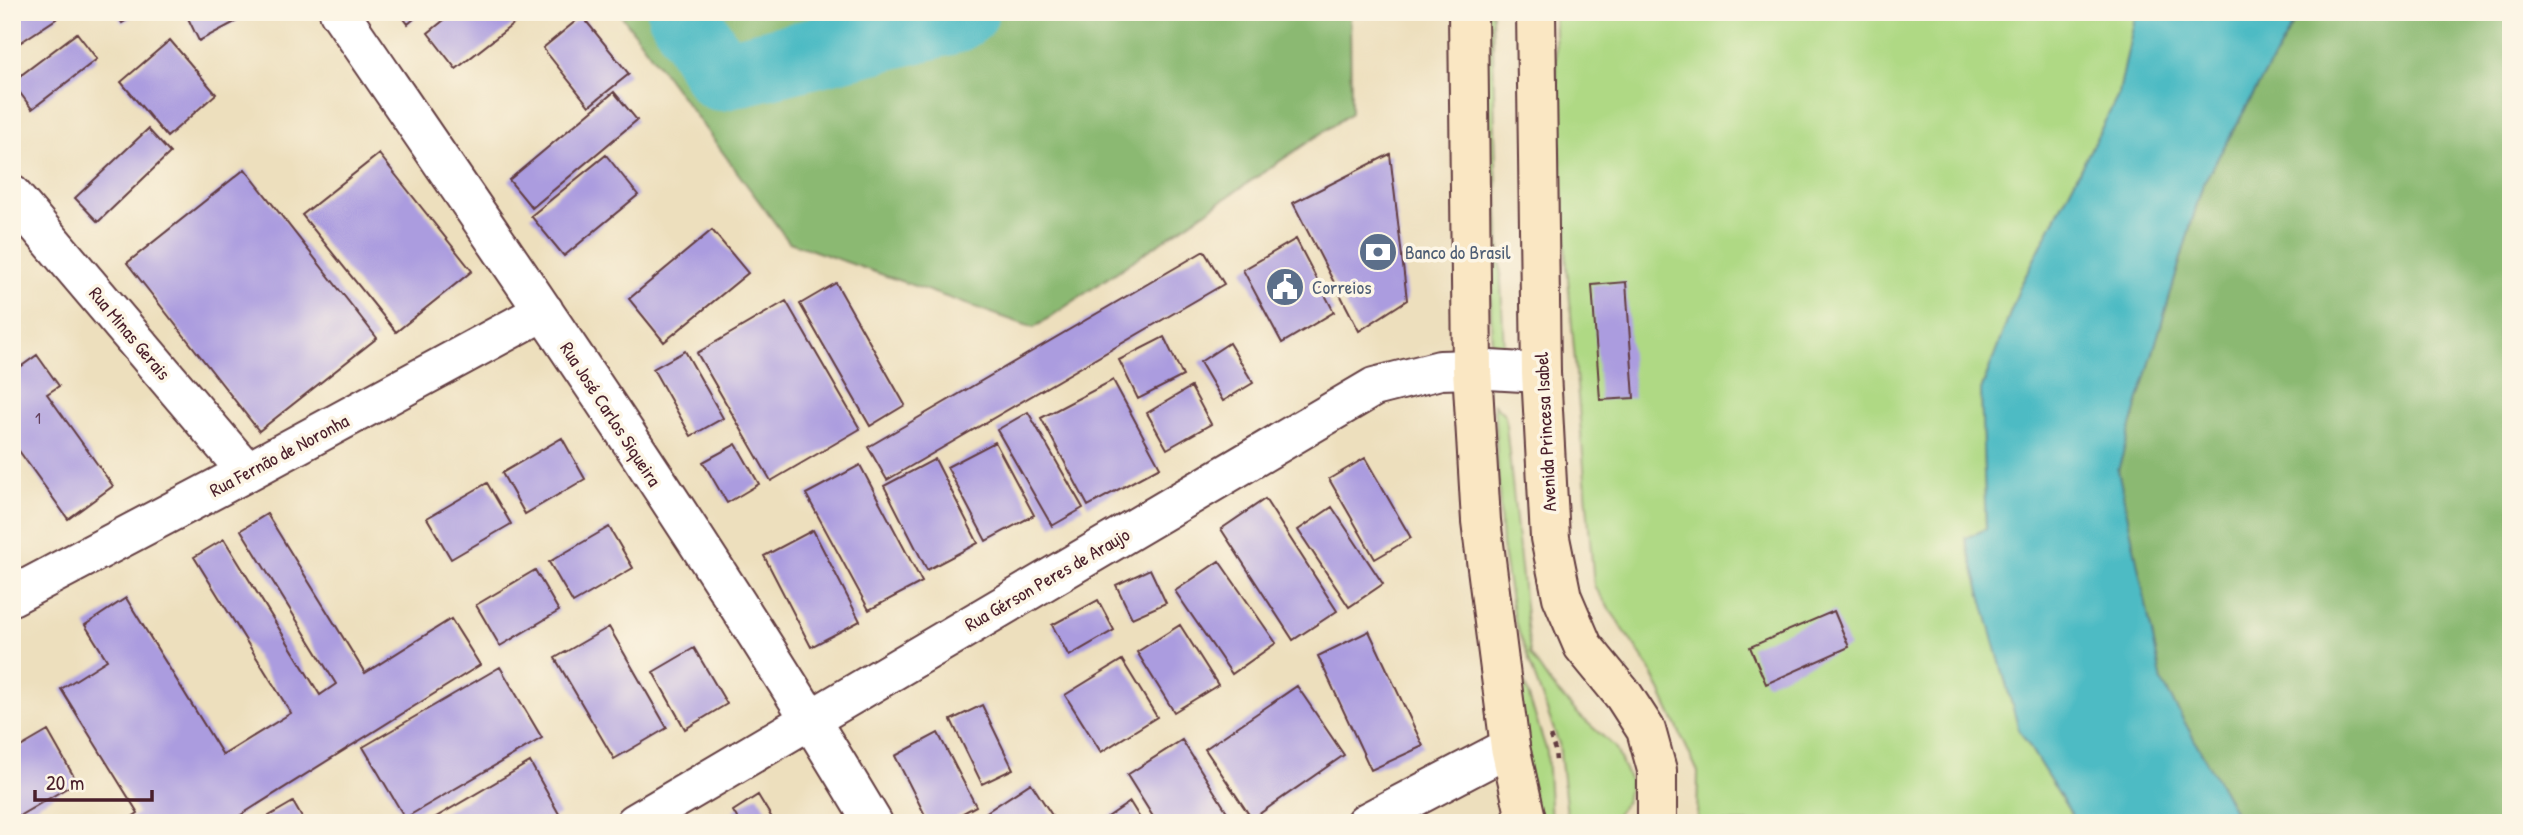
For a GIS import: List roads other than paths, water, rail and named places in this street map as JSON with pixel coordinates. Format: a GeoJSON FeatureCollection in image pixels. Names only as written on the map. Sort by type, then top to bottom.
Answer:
{"type":"FeatureCollection","features":[{"type":"Feature","properties":{"kind":"main road"},"geometry":{"type":"LineString","coordinates":[[1468,12],[1472,369],[1481,521],[1510,747],[1527,823]]}},
{"type":"Feature","properties":{"kind":"main road","name":"Avenida Princesa Isabel"},"geometry":{"type":"LineString","coordinates":[[1536,12],[1541,373],[1549,538],[1562,597],[1583,646],[1624,696],[1646,730],[1657,770],[1652,818]]}},
{"type":"Feature","properties":{"kind":"street","name":"Rua José Carlos Siqueira"},"geometry":{"type":"LineString","coordinates":[[339,12],[544,311],[810,718],[873,823]]}},
{"type":"Feature","properties":{"kind":"street","name":"Rua Minas Gerais"},"geometry":{"type":"LineString","coordinates":[[12,195],[247,472]]}},
{"type":"Feature","properties":{"kind":"street","name":"Rua Fernão de Noronha"},"geometry":{"type":"LineString","coordinates":[[12,596],[544,311]]}},
{"type":"Feature","properties":{"kind":"street","name":"Rua Gérson Peres de Araujo"},"geometry":{"type":"LineString","coordinates":[[635,823],[1374,387],[1440,370],[1541,373]]}},
{"type":"Feature","properties":{"kind":"street"},"geometry":{"type":"LineString","coordinates":[[1365,823],[1510,747]]}},
{"type":"Feature","properties":{"kind":"water"},"geometry":{"type":"Polygon","coordinates":[[[2136,12],[2300,12],[2203,184],[2118,470],[2162,682],[2241,823],[2077,823],[2019,730],[1965,538],[1986,529],[1981,391],[2020,287],[2119,94],[2136,12]]]}},
{"type":"Feature","properties":{"kind":"waterway"},"geometry":{"type":"LineString","coordinates":[[682,12],[720,76],[953,19],[964,12]]}},
{"type":"Feature","properties":{"kind":"place","name":"Banco do Brasil"},"geometry":{"type":"Point","coordinates":[1378,252]}},
{"type":"Feature","properties":{"kind":"place","name":"Correios"},"geometry":{"type":"Point","coordinates":[1285,287]}}]}
